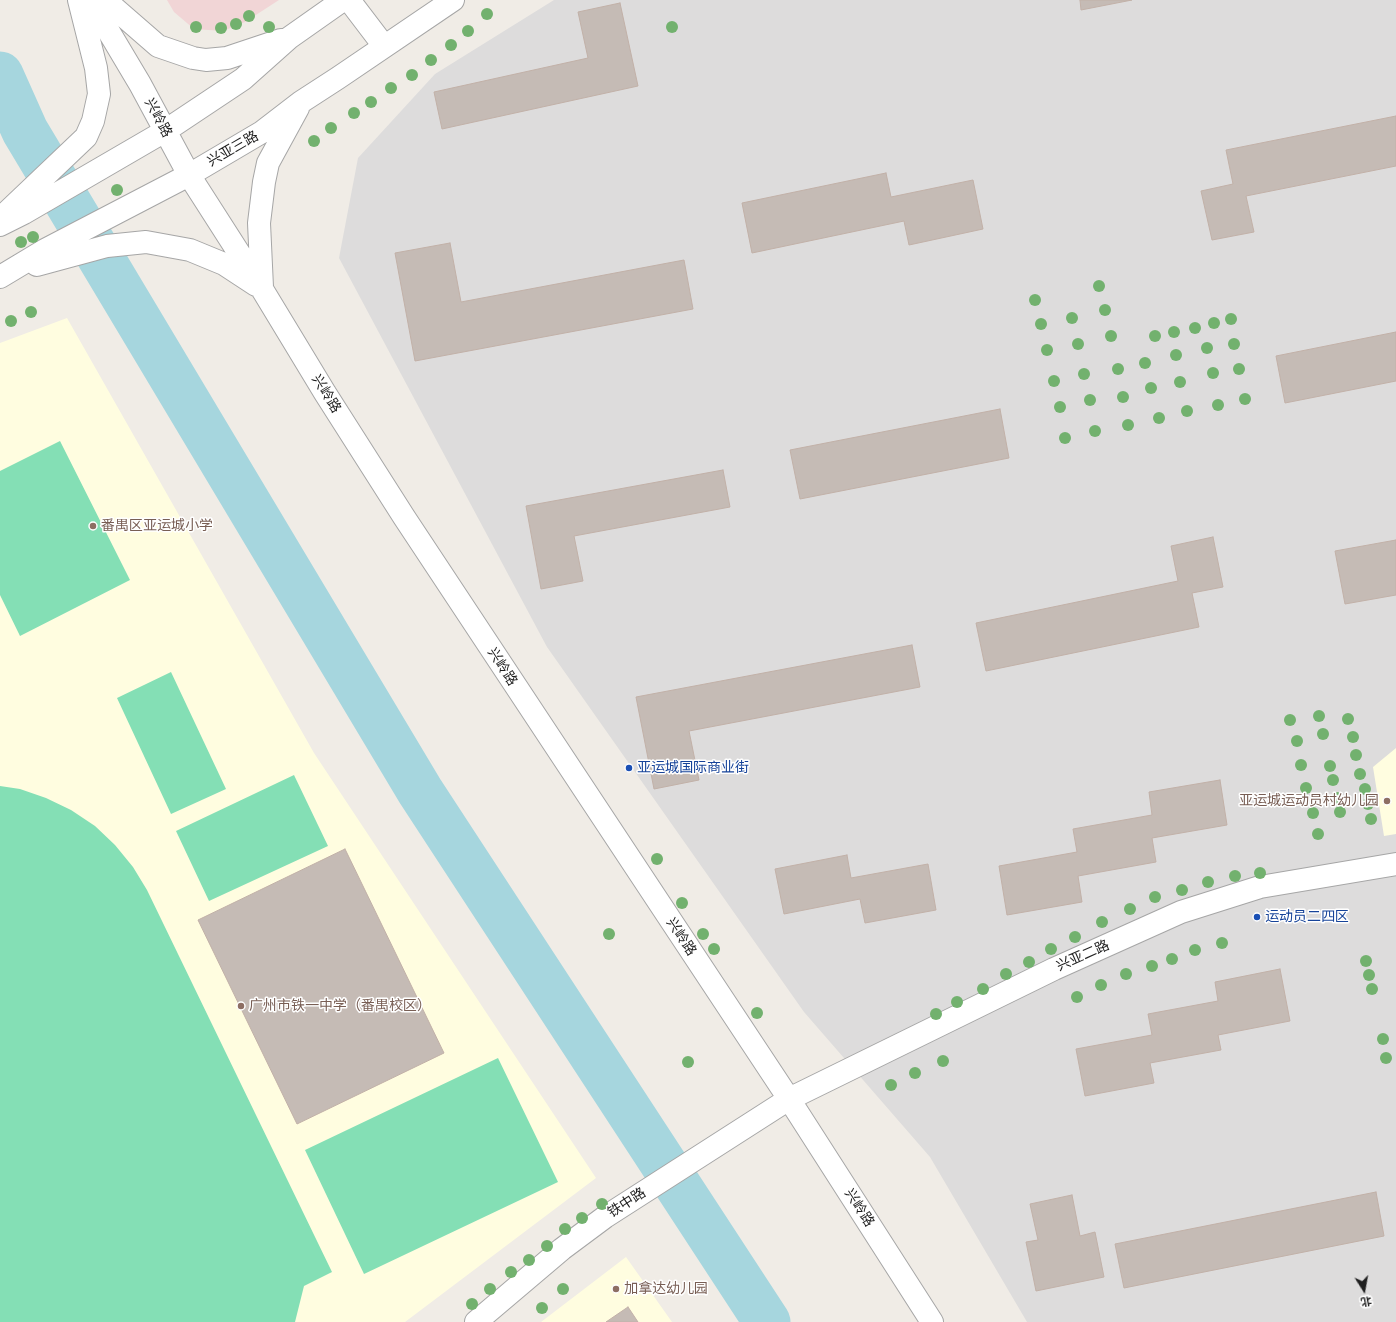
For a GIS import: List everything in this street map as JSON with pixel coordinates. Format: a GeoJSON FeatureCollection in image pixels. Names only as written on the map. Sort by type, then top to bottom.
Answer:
{"type":"FeatureCollection","features":[{"type":"Feature","properties":{"kind":"street"},"geometry":{"type":"LineString","coordinates":[[0,225],[20,207],[86,136],[93,121],[99,94],[96,68],[78,0]]}},
{"type":"Feature","properties":{"kind":"street","name":"兴岭路"},"geometry":{"type":"LineString","coordinates":[[90,0],[140,84],[189,175],[262,289],[325,393],[404,517],[788,1099],[932,1322]]}},
{"type":"Feature","properties":{"kind":"street"},"geometry":{"type":"LineString","coordinates":[[105,0],[158,46],[193,58],[206,60],[227,58],[290,38]]}},
{"type":"Feature","properties":{"kind":"street"},"geometry":{"type":"LineString","coordinates":[[0,220],[20,207],[107,163],[164,131],[242,79],[290,38],[343,0]]}},
{"type":"Feature","properties":{"kind":"street"},"geometry":{"type":"LineString","coordinates":[[349,0],[384,46]]}},
{"type":"Feature","properties":{"kind":"street","name":"兴亚三路"},"geometry":{"type":"LineString","coordinates":[[49,255],[138,201],[189,175],[262,132],[301,102],[453,0]]}},
{"type":"Feature","properties":{"kind":"street"},"geometry":{"type":"LineString","coordinates":[[262,289],[259,223],[264,182],[268,163],[301,102]]}},
{"type":"Feature","properties":{"kind":"street"},"geometry":{"type":"LineString","coordinates":[[5,274],[49,255],[107,246],[146,242],[190,250],[224,264],[262,289]]}},
{"type":"Feature","properties":{"kind":"street","name":"兴亚二路"},"geometry":{"type":"LineString","coordinates":[[788,1099],[1054,969],[1181,912],[1260,887],[1396,864]]}},
{"type":"Feature","properties":{"kind":"street","name":"铁中路"},"geometry":{"type":"LineString","coordinates":[[476,1322],[562,1249],[605,1218],[788,1099]]}},
{"type":"Feature","properties":{"kind":"shaded area"},"geometry":{"type":"Polygon","coordinates":[[[167,0],[279,0],[245,22],[223,31],[194,29],[174,12],[167,0]]]}},
{"type":"Feature","properties":{"kind":"shaded area"},"geometry":{"type":"Polygon","coordinates":[[[554,0],[1396,0],[1396,1322],[1027,1322],[930,1157],[804,1012],[547,647],[339,258],[358,158],[435,74],[554,0]]]}},
{"type":"Feature","properties":{"kind":"shaded area","name":"广州市铁一中学（番禺校区）"},"geometry":{"type":"Polygon","coordinates":[[[67,318],[314,753],[596,1178],[405,1322],[0,1322],[0,343],[67,318]]]}},
{"type":"Feature","properties":{"kind":"shaded area","name":"亚运城运动员村幼儿园"},"geometry":{"type":"Polygon","coordinates":[[[1396,748],[1396,834],[1384,836],[1373,767],[1396,748]]]}},
{"type":"Feature","properties":{"kind":"shaded area","name":"加拿达幼儿园"},"geometry":{"type":"Polygon","coordinates":[[[626,1257],[672,1322],[541,1322],[626,1257]]]}},
{"type":"Feature","properties":{"kind":"green space"},"geometry":{"type":"Polygon","coordinates":[[[60,441],[130,580],[20,636],[0,595],[0,471],[60,441]]]}},
{"type":"Feature","properties":{"kind":"green space"},"geometry":{"type":"Polygon","coordinates":[[[171,672],[226,789],[171,814],[117,698],[171,672]]]}},
{"type":"Feature","properties":{"kind":"green space"},"geometry":{"type":"Polygon","coordinates":[[[294,775],[328,846],[209,901],[176,831],[294,775]]]}},
{"type":"Feature","properties":{"kind":"green space"},"geometry":{"type":"Polygon","coordinates":[[[0,786],[20,789],[46,798],[71,810],[95,826],[115,845],[133,867],[147,890],[332,1272],[304,1286],[295,1322],[0,1322],[0,786]]]}},
{"type":"Feature","properties":{"kind":"green space"},"geometry":{"type":"Polygon","coordinates":[[[498,1058],[558,1182],[364,1274],[305,1150],[498,1058]]]}},
{"type":"Feature","properties":{"kind":"building"},"geometry":{"type":"Polygon","coordinates":[[[1080,0],[1132,0],[1081,10],[1080,0]]]}},
{"type":"Feature","properties":{"kind":"building"},"geometry":{"type":"Polygon","coordinates":[[[620,3],[638,86],[442,129],[434,92],[588,58],[578,12],[620,3]]]}},
{"type":"Feature","properties":{"kind":"building"},"geometry":{"type":"Polygon","coordinates":[[[1396,116],[1396,166],[1246,196],[1254,232],[1212,240],[1201,191],[1233,184],[1226,150],[1396,116]]]}},
{"type":"Feature","properties":{"kind":"building"},"geometry":{"type":"Polygon","coordinates":[[[886,173],[891,197],[973,180],[983,229],[909,245],[904,221],[752,253],[742,203],[886,173]]]}},
{"type":"Feature","properties":{"kind":"building"},"geometry":{"type":"Polygon","coordinates":[[[450,243],[461,302],[684,260],[693,309],[415,361],[395,253],[450,243]]]}},
{"type":"Feature","properties":{"kind":"building"},"geometry":{"type":"Polygon","coordinates":[[[1396,332],[1396,381],[1285,403],[1276,356],[1396,332]]]}},
{"type":"Feature","properties":{"kind":"building"},"geometry":{"type":"Polygon","coordinates":[[[1000,409],[1009,458],[800,499],[790,450],[1000,409]]]}},
{"type":"Feature","properties":{"kind":"building"},"geometry":{"type":"Polygon","coordinates":[[[723,470],[730,507],[574,536],[583,581],[541,589],[526,506],[723,470]]]}},
{"type":"Feature","properties":{"kind":"building"},"geometry":{"type":"Polygon","coordinates":[[[1213,537],[1223,587],[1192,593],[1199,627],[986,671],[976,623],[1178,581],[1171,546],[1213,537]]]}},
{"type":"Feature","properties":{"kind":"building"},"geometry":{"type":"Polygon","coordinates":[[[1396,540],[1396,595],[1345,604],[1335,551],[1396,540]]]}},
{"type":"Feature","properties":{"kind":"building"},"geometry":{"type":"Polygon","coordinates":[[[912,645],[920,687],[689,731],[699,780],[654,789],[636,697],[912,645]]]}},
{"type":"Feature","properties":{"kind":"building"},"geometry":{"type":"Polygon","coordinates":[[[1220,780],[1227,825],[1152,838],[1156,862],[1078,876],[1082,902],[1007,915],[999,866],[1077,852],[1073,829],[1152,815],[1149,792],[1220,780]]]}},
{"type":"Feature","properties":{"kind":"building"},"geometry":{"type":"Polygon","coordinates":[[[345,849],[444,1053],[297,1124],[198,920],[345,849]]]}},
{"type":"Feature","properties":{"kind":"building"},"geometry":{"type":"Polygon","coordinates":[[[847,855],[851,878],[928,864],[936,910],[865,923],[860,899],[784,914],[775,869],[847,855]]]}},
{"type":"Feature","properties":{"kind":"building"},"geometry":{"type":"Polygon","coordinates":[[[1280,969],[1290,1021],[1218,1035],[1221,1050],[1150,1063],[1154,1083],[1085,1096],[1076,1049],[1152,1035],[1148,1014],[1218,1001],[1215,982],[1280,969]]]}},
{"type":"Feature","properties":{"kind":"building"},"geometry":{"type":"Polygon","coordinates":[[[1376,1192],[1384,1236],[1124,1288],[1115,1244],[1376,1192]]]}},
{"type":"Feature","properties":{"kind":"building"},"geometry":{"type":"Polygon","coordinates":[[[1072,1195],[1080,1236],[1095,1232],[1104,1277],[1036,1291],[1026,1242],[1038,1240],[1030,1204],[1072,1195]]]}},
{"type":"Feature","properties":{"kind":"building"},"geometry":{"type":"Polygon","coordinates":[[[628,1307],[638,1322],[606,1322],[628,1307]]]}},
{"type":"Feature","properties":{"kind":"waterway"},"geometry":{"type":"LineString","coordinates":[[0,75],[25,131],[420,791],[767,1322]]}},
{"type":"Feature","properties":{"kind":"place","name":"番禺区亚运城小学"},"geometry":{"type":"Point","coordinates":[93,526]}},
{"type":"Feature","properties":{"kind":"place","name":"亚运城国际商业街"},"geometry":{"type":"Point","coordinates":[629,768]}},
{"type":"Feature","properties":{"kind":"place","name":"亚运城运动员村幼儿园"},"geometry":{"type":"Point","coordinates":[1387,801]}},
{"type":"Feature","properties":{"kind":"place","name":"运动员二四区"},"geometry":{"type":"Point","coordinates":[1257,917]}},
{"type":"Feature","properties":{"kind":"place","name":"广州市铁一中学（番禺校区）"},"geometry":{"type":"Point","coordinates":[241,1006]}},
{"type":"Feature","properties":{"kind":"place","name":"加拿达幼儿园"},"geometry":{"type":"Point","coordinates":[616,1289]}}]}
